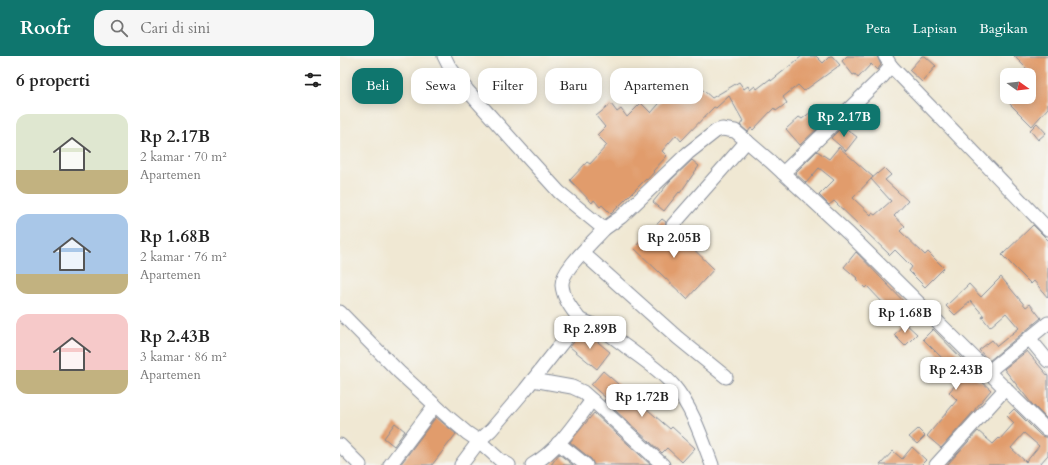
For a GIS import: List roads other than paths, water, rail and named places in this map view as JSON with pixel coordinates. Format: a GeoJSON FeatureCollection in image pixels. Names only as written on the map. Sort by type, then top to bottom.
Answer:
{"type":"FeatureCollection","features":[{"type":"Feature","properties":{"kind":"street"},"geometry":{"type":"LineString","coordinates":[[444,56],[449,66],[467,90],[559,192],[604,229]]}},
{"type":"Feature","properties":{"kind":"street"},"geometry":{"type":"LineString","coordinates":[[783,173],[883,76],[888,61],[1048,229]]}},
{"type":"Feature","properties":{"kind":"street"},"geometry":{"type":"LineString","coordinates":[[712,465],[690,410],[683,397],[673,384],[613,337],[596,326],[580,320],[567,301],[562,285],[563,278],[568,268],[604,229],[621,217],[688,153],[716,131],[722,129],[735,131],[849,234],[1046,429]]}},
{"type":"Feature","properties":{"kind":"street"},"geometry":{"type":"LineString","coordinates":[[673,225],[747,141]]}},
{"type":"Feature","properties":{"kind":"street"},"geometry":{"type":"LineString","coordinates":[[583,253],[678,338],[726,377]]}},
{"type":"Feature","properties":{"kind":"street"},"geometry":{"type":"LineString","coordinates":[[340,312],[399,372],[435,405],[500,460],[509,465]]}},
{"type":"Feature","properties":{"kind":"street"},"geometry":{"type":"LineString","coordinates":[[461,465],[479,441],[491,430],[533,380],[580,320]]}},
{"type":"Feature","properties":{"kind":"street"},"geometry":{"type":"LineString","coordinates":[[989,371],[1048,323]]}},
{"type":"Feature","properties":{"kind":"street"},"geometry":{"type":"LineString","coordinates":[[1029,338],[1048,361]]}},
{"type":"Feature","properties":{"kind":"street"},"geometry":{"type":"LineString","coordinates":[[533,380],[572,387],[583,392],[663,465]]}},
{"type":"Feature","properties":{"kind":"street"},"geometry":{"type":"LineString","coordinates":[[936,465],[1006,388]]}},
{"type":"Feature","properties":{"kind":"street"},"geometry":{"type":"LineString","coordinates":[[532,465],[540,461],[558,443],[576,423],[592,400]]}},
{"type":"Feature","properties":{"kind":"street"},"geometry":{"type":"LineString","coordinates":[[390,465],[435,405]]}},
{"type":"Feature","properties":{"kind":"street"},"geometry":{"type":"LineString","coordinates":[[558,443],[586,465]]}},
{"type":"Feature","properties":{"kind":"street"},"geometry":{"type":"LineString","coordinates":[[340,445],[360,465]]}}]}
